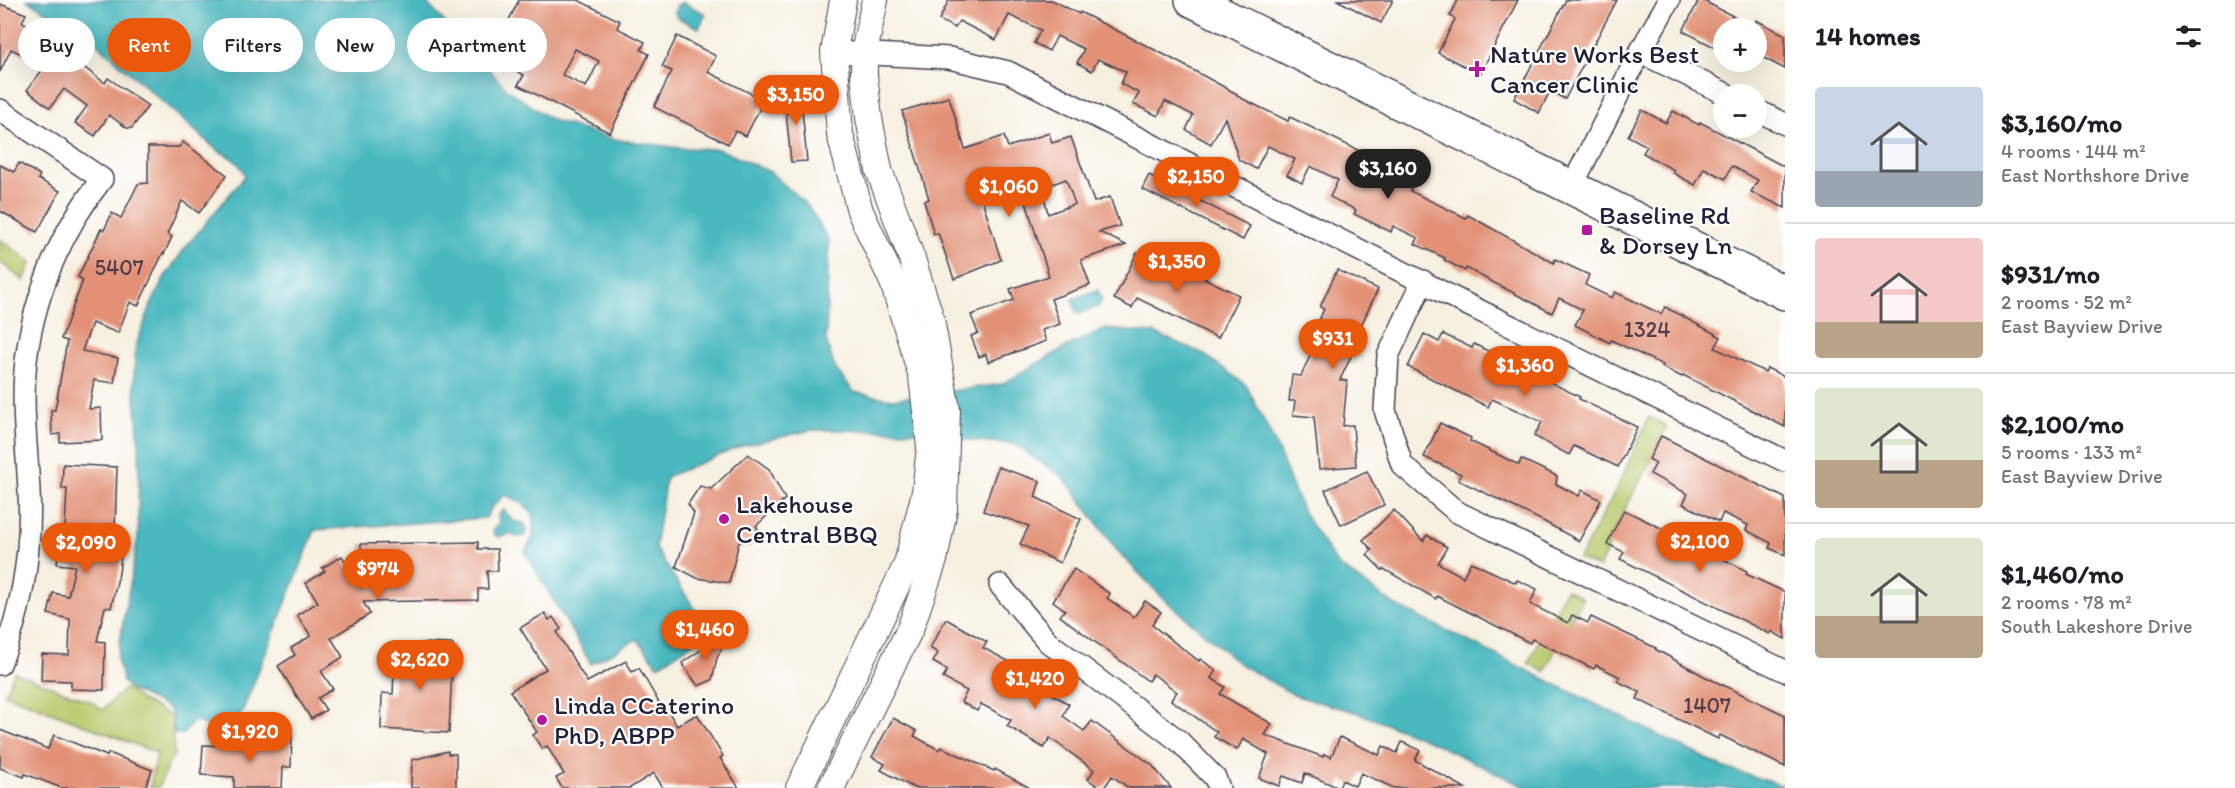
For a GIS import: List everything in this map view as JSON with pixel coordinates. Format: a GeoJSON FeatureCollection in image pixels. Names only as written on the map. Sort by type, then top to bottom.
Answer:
{"type":"FeatureCollection","features":[{"type":"Feature","properties":{"kind":"main road"},"geometry":{"type":"LineString","coordinates":[[1192,0],[1785,293]]}},
{"type":"Feature","properties":{"kind":"street"},"geometry":{"type":"LineString","coordinates":[[843,0],[834,52],[840,134],[860,211],[931,375]]}},
{"type":"Feature","properties":{"kind":"street"},"geometry":{"type":"LineString","coordinates":[[831,788],[910,629],[927,581],[944,509],[931,375],[932,319],[879,170],[869,118],[864,53],[875,0]]}},
{"type":"Feature","properties":{"kind":"street"},"geometry":{"type":"LineString","coordinates":[[1571,188],[1669,0]]}},
{"type":"Feature","properties":{"kind":"street"},"geometry":{"type":"LineString","coordinates":[[834,52],[950,58],[1008,72],[1462,302],[1785,461]]}},
{"type":"Feature","properties":{"kind":"street"},"geometry":{"type":"LineString","coordinates":[[1640,52],[1713,88]]}},
{"type":"Feature","properties":{"kind":"street"},"geometry":{"type":"LineString","coordinates":[[0,110],[102,179],[82,204],[61,244],[40,296],[31,330],[25,372],[29,547],[23,590],[10,640],[0,664]]}},
{"type":"Feature","properties":{"kind":"street"},"geometry":{"type":"LineString","coordinates":[[1767,115],[1785,124]]}},
{"type":"Feature","properties":{"kind":"street"},"geometry":{"type":"LineString","coordinates":[[1423,281],[1388,356],[1386,410],[1402,465],[1457,512],[1785,671]]}},
{"type":"Feature","properties":{"kind":"street"},"geometry":{"type":"LineString","coordinates":[[807,785],[907,564],[938,445]]}},
{"type":"Feature","properties":{"kind":"street"},"geometry":{"type":"LineString","coordinates":[[1000,585],[1048,642],[1179,741],[1215,778],[1219,788]]}},
{"type":"Feature","properties":{"kind":"green space"},"geometry":{"type":"Polygon","coordinates":[[[0,239],[31,262],[24,281],[0,262],[0,239]]]}},
{"type":"Feature","properties":{"kind":"green space"},"geometry":{"type":"Polygon","coordinates":[[[1649,417],[1667,426],[1649,459],[1652,461],[1647,471],[1607,544],[1609,546],[1599,568],[1579,559],[1616,490],[1649,417]]]}},
{"type":"Feature","properties":{"kind":"green space"},"geometry":{"type":"Polygon","coordinates":[[[1566,589],[1583,598],[1574,615],[1572,614],[1545,672],[1528,663],[1566,589]]]}},
{"type":"Feature","properties":{"kind":"green space"},"geometry":{"type":"Polygon","coordinates":[[[14,672],[92,702],[102,710],[126,688],[141,700],[172,717],[174,756],[158,788],[150,788],[157,753],[5,694],[14,672]]]}},
{"type":"Feature","properties":{"kind":"water"},"geometry":{"type":"Polygon","coordinates":[[[27,0],[424,0],[441,18],[407,18],[407,72],[491,72],[508,90],[552,120],[612,139],[680,148],[719,149],[770,172],[808,206],[829,240],[826,340],[835,368],[854,392],[892,399],[1002,384],[1068,346],[1104,329],[1154,333],[1202,353],[1246,385],[1276,445],[1303,512],[1337,564],[1395,605],[1725,768],[1785,786],[1785,788],[1527,788],[1423,738],[1355,712],[1296,696],[1241,665],[1165,600],[1119,553],[1064,478],[1014,444],[967,440],[917,431],[811,430],[742,446],[666,477],[655,548],[710,632],[658,666],[637,639],[591,664],[525,552],[533,537],[533,514],[522,503],[505,495],[492,507],[486,518],[315,530],[243,710],[235,722],[214,727],[195,720],[183,734],[174,734],[173,717],[168,708],[131,690],[123,682],[117,658],[138,537],[139,446],[134,384],[135,348],[164,278],[185,248],[245,176],[241,167],[234,160],[217,150],[129,72],[191,72],[191,18],[107,18],[107,53],[95,42],[95,18],[57,18],[27,0]]]}},
{"type":"Feature","properties":{"kind":"water"},"geometry":{"type":"Polygon","coordinates":[[[682,2],[706,14],[699,28],[676,17],[677,13],[674,12],[678,4],[681,6],[682,2]]]}},
{"type":"Feature","properties":{"kind":"water"},"geometry":{"type":"Polygon","coordinates":[[[1098,290],[1102,300],[1098,307],[1077,314],[1072,299],[1098,290]]]}},
{"type":"Feature","properties":{"kind":"water"},"geometry":{"type":"Polygon","coordinates":[[[504,510],[513,521],[525,524],[527,530],[524,536],[517,537],[509,534],[498,537],[494,535],[493,529],[499,523],[498,515],[504,510]]]}},
{"type":"Feature","properties":{"kind":"building"},"geometry":{"type":"Polygon","coordinates":[[[519,0],[578,0],[620,21],[617,28],[645,42],[641,50],[649,54],[610,133],[518,85],[524,75],[518,72],[547,72],[547,18],[510,18],[519,0]],[[575,49],[562,75],[586,87],[599,61],[575,49]]]}},
{"type":"Feature","properties":{"kind":"building"},"geometry":{"type":"Polygon","coordinates":[[[949,0],[1052,0],[1165,55],[1237,96],[1288,121],[1290,117],[1368,155],[1367,157],[1415,180],[1410,191],[1466,218],[1468,215],[1554,263],[1555,259],[1589,275],[1585,285],[1612,298],[1615,292],[1661,314],[1665,307],[1721,337],[1715,348],[1765,372],[1767,368],[1785,377],[1785,427],[1683,375],[1682,377],[1662,367],[1663,365],[1611,340],[1610,343],[1575,325],[1583,310],[1559,298],[1552,313],[1415,244],[1418,238],[1393,226],[1391,232],[1354,214],[1356,210],[1330,197],[1338,180],[1310,166],[1302,183],[1287,175],[1295,159],[1268,146],[1256,169],[1239,160],[1225,118],[1211,144],[1186,130],[1193,115],[1165,101],[1158,116],[1133,104],[1139,93],[1121,84],[1126,72],[1098,59],[1092,71],[1077,63],[1084,49],[1057,36],[1049,51],[1034,43],[1041,30],[1009,15],[996,40],[959,21],[955,28],[939,20],[949,0]]]}},
{"type":"Feature","properties":{"kind":"building"},"geometry":{"type":"Polygon","coordinates":[[[1337,0],[1393,0],[1381,23],[1337,0]]]}},
{"type":"Feature","properties":{"kind":"building"},"geometry":{"type":"Polygon","coordinates":[[[1458,0],[1518,0],[1480,74],[1438,53],[1455,19],[1450,16],[1458,0]]]}},
{"type":"Feature","properties":{"kind":"building"},"geometry":{"type":"Polygon","coordinates":[[[1566,0],[1617,0],[1565,99],[1550,91],[1539,113],[1514,99],[1566,0]]]}},
{"type":"Feature","properties":{"kind":"building"},"geometry":{"type":"Polygon","coordinates":[[[1699,0],[1737,18],[1713,18],[1713,46],[1683,31],[1699,0]]]}},
{"type":"Feature","properties":{"kind":"building"},"geometry":{"type":"Polygon","coordinates":[[[0,4],[26,14],[24,18],[18,18],[18,52],[11,49],[0,72],[0,4]]]}},
{"type":"Feature","properties":{"kind":"building"},"geometry":{"type":"Polygon","coordinates":[[[1767,26],[1785,35],[1785,69],[1767,60],[1767,26]]]}},
{"type":"Feature","properties":{"kind":"building"},"geometry":{"type":"Polygon","coordinates":[[[677,36],[716,56],[708,72],[764,100],[746,136],[735,131],[728,144],[654,107],[672,71],[662,67],[677,36]]]}},
{"type":"Feature","properties":{"kind":"building"},"geometry":{"type":"Polygon","coordinates":[[[41,72],[90,72],[105,83],[108,78],[148,106],[132,128],[127,128],[109,115],[95,136],[75,123],[87,106],[64,89],[50,108],[27,90],[41,72]]]}},
{"type":"Feature","properties":{"kind":"building"},"geometry":{"type":"Polygon","coordinates":[[[800,89],[807,161],[791,162],[784,91],[800,89]]]}},
{"type":"Feature","properties":{"kind":"building"},"geometry":{"type":"Polygon","coordinates":[[[949,97],[965,149],[1004,136],[1008,147],[1049,133],[1052,143],[1071,137],[1094,202],[1110,197],[1120,226],[1099,232],[1126,245],[1081,260],[1090,285],[1051,299],[1060,324],[1042,330],[1046,341],[988,362],[986,354],[979,357],[971,336],[978,333],[971,315],[1014,300],[1010,289],[1049,276],[1020,183],[981,196],[1001,260],[954,279],[938,233],[934,234],[924,201],[929,199],[902,111],[949,97]],[[1066,179],[1042,188],[1048,214],[1075,204],[1066,179]]]}},
{"type":"Feature","properties":{"kind":"building"},"geometry":{"type":"Polygon","coordinates":[[[1642,110],[1666,123],[1673,111],[1699,125],[1700,122],[1713,129],[1713,138],[1730,138],[1785,167],[1785,208],[1751,192],[1758,180],[1732,166],[1725,179],[1704,168],[1695,185],[1643,153],[1647,146],[1628,136],[1642,110]]]}},
{"type":"Feature","properties":{"kind":"building"},"geometry":{"type":"Polygon","coordinates":[[[183,142],[227,175],[199,213],[182,201],[167,234],[172,237],[164,254],[138,306],[130,302],[118,333],[92,323],[82,351],[118,358],[114,383],[94,380],[89,409],[101,408],[102,440],[60,442],[60,434],[52,435],[51,410],[55,410],[67,341],[61,339],[83,280],[78,277],[101,229],[104,230],[112,213],[121,218],[138,184],[148,183],[148,147],[179,147],[183,142]]]}},
{"type":"Feature","properties":{"kind":"building"},"geometry":{"type":"Polygon","coordinates":[[[19,163],[40,175],[38,179],[60,191],[37,232],[0,211],[0,165],[14,172],[19,163]]]}},
{"type":"Feature","properties":{"kind":"building"},"geometry":{"type":"Polygon","coordinates":[[[1149,175],[1250,226],[1243,240],[1142,189],[1149,175]]]}},
{"type":"Feature","properties":{"kind":"building"},"geometry":{"type":"Polygon","coordinates":[[[1137,253],[1143,253],[1154,259],[1157,255],[1239,295],[1218,338],[1137,298],[1132,308],[1114,299],[1137,253]]]}},
{"type":"Feature","properties":{"kind":"building"},"geometry":{"type":"Polygon","coordinates":[[[1337,270],[1378,289],[1357,334],[1361,335],[1340,380],[1347,381],[1343,426],[1353,425],[1356,466],[1319,469],[1314,417],[1293,415],[1295,401],[1289,401],[1292,375],[1301,376],[1317,340],[1311,338],[1324,309],[1320,307],[1337,270]]]}},
{"type":"Feature","properties":{"kind":"building"},"geometry":{"type":"Polygon","coordinates":[[[1424,334],[1439,342],[1443,334],[1472,348],[1474,344],[1637,427],[1618,467],[1574,446],[1569,455],[1534,436],[1542,422],[1492,399],[1488,407],[1408,367],[1424,334]]]}},
{"type":"Feature","properties":{"kind":"building"},"geometry":{"type":"Polygon","coordinates":[[[1440,423],[1471,438],[1470,441],[1519,465],[1521,459],[1557,476],[1556,484],[1579,496],[1582,490],[1601,500],[1579,541],[1458,480],[1461,474],[1424,457],[1440,423]]]}},
{"type":"Feature","properties":{"kind":"building"},"geometry":{"type":"Polygon","coordinates":[[[1661,436],[1785,498],[1785,555],[1769,548],[1771,543],[1746,530],[1748,525],[1723,513],[1719,522],[1683,504],[1688,494],[1650,474],[1656,463],[1649,459],[1661,436]]]}},
{"type":"Feature","properties":{"kind":"building","name":"Lakehouse Central BBQ"},"geometry":{"type":"Polygon","coordinates":[[[748,454],[769,469],[785,499],[756,526],[758,529],[749,542],[739,542],[729,583],[697,578],[676,567],[694,513],[688,504],[700,486],[711,489],[748,454]]]}},
{"type":"Feature","properties":{"kind":"building"},"geometry":{"type":"Polygon","coordinates":[[[63,464],[117,467],[115,530],[124,532],[119,573],[111,608],[105,607],[97,641],[105,642],[104,690],[71,689],[71,681],[41,680],[42,654],[69,655],[70,619],[48,614],[53,593],[68,596],[75,566],[57,564],[61,528],[65,528],[67,489],[62,489],[63,464]]]}},
{"type":"Feature","properties":{"kind":"building"},"geometry":{"type":"Polygon","coordinates":[[[998,467],[1040,481],[1035,497],[1081,519],[1060,563],[1020,544],[1029,526],[983,511],[998,467]]]}},
{"type":"Feature","properties":{"kind":"building"},"geometry":{"type":"Polygon","coordinates":[[[1367,471],[1384,505],[1341,525],[1325,490],[1367,471]]]}},
{"type":"Feature","properties":{"kind":"building"},"geometry":{"type":"Polygon","coordinates":[[[1394,510],[1423,541],[1427,535],[1447,547],[1438,563],[1463,577],[1471,562],[1516,583],[1517,580],[1537,589],[1530,604],[1568,623],[1572,615],[1588,623],[1591,617],[1785,715],[1785,767],[1720,735],[1718,739],[1637,699],[1640,692],[1617,681],[1620,677],[1596,665],[1594,669],[1532,639],[1530,643],[1437,596],[1436,599],[1384,569],[1382,570],[1367,555],[1372,550],[1363,540],[1394,510]]]}},
{"type":"Feature","properties":{"kind":"building"},"geometry":{"type":"Polygon","coordinates":[[[1624,510],[1785,592],[1785,639],[1771,631],[1770,634],[1620,559],[1624,552],[1607,544],[1624,510]]]}},
{"type":"Feature","properties":{"kind":"building"},"geometry":{"type":"Polygon","coordinates":[[[478,542],[478,549],[497,549],[498,571],[487,571],[488,589],[478,589],[478,600],[363,602],[370,614],[331,638],[343,657],[321,671],[333,689],[318,698],[326,710],[311,719],[278,666],[295,655],[291,648],[311,636],[297,615],[318,602],[306,583],[325,571],[322,568],[342,556],[361,587],[361,544],[478,542]]]}},
{"type":"Feature","properties":{"kind":"building"},"geometry":{"type":"Polygon","coordinates":[[[1074,569],[1110,594],[1107,598],[1134,617],[1145,601],[1161,612],[1152,625],[1199,661],[1200,659],[1216,670],[1211,678],[1225,687],[1220,694],[1272,724],[1265,735],[1323,757],[1324,754],[1331,757],[1340,737],[1379,755],[1383,746],[1397,753],[1402,742],[1420,750],[1415,760],[1465,788],[1394,788],[1361,773],[1355,786],[1342,780],[1339,788],[1305,773],[1302,783],[1283,776],[1279,786],[1259,778],[1268,754],[1243,739],[1237,750],[1214,737],[1217,732],[1171,700],[1177,692],[1153,674],[1148,681],[1060,616],[1065,610],[1053,601],[1074,569]]]}},
{"type":"Feature","properties":{"kind":"building"},"geometry":{"type":"Polygon","coordinates":[[[545,613],[549,620],[553,617],[561,629],[557,632],[587,682],[626,661],[632,672],[639,668],[662,708],[665,706],[677,726],[697,714],[723,756],[720,758],[739,788],[663,788],[654,773],[630,788],[562,788],[556,778],[564,774],[547,746],[542,749],[533,735],[537,732],[510,691],[546,669],[520,628],[545,613]]]}},
{"type":"Feature","properties":{"kind":"building"},"geometry":{"type":"Polygon","coordinates":[[[946,619],[987,642],[983,648],[1029,672],[1025,678],[1069,704],[1063,716],[1084,731],[1092,721],[1152,765],[1171,788],[1129,788],[1112,776],[1104,788],[1100,788],[1088,779],[1094,770],[1050,738],[1044,748],[1007,726],[1011,720],[981,704],[977,711],[961,702],[967,691],[943,678],[947,670],[933,662],[938,653],[930,648],[946,619]]]}},
{"type":"Feature","properties":{"kind":"building"},"geometry":{"type":"Polygon","coordinates":[[[728,636],[717,658],[712,680],[698,686],[682,663],[705,647],[711,638],[728,636]]]}},
{"type":"Feature","properties":{"kind":"building"},"geometry":{"type":"Polygon","coordinates":[[[420,643],[453,644],[449,733],[381,729],[382,693],[393,694],[395,651],[420,652],[420,643]]]}},
{"type":"Feature","properties":{"kind":"building"},"geometry":{"type":"Polygon","coordinates":[[[893,718],[917,731],[914,736],[939,750],[941,747],[994,771],[995,769],[1030,788],[914,788],[881,770],[885,764],[872,757],[893,718]]]}},
{"type":"Feature","properties":{"kind":"building"},"geometry":{"type":"Polygon","coordinates":[[[0,730],[48,749],[54,735],[107,756],[109,753],[152,770],[145,788],[62,788],[25,774],[24,777],[0,768],[0,730]]]}},
{"type":"Feature","properties":{"kind":"building"},"geometry":{"type":"Polygon","coordinates":[[[268,735],[292,736],[291,767],[283,767],[282,788],[234,788],[234,777],[201,775],[203,745],[267,748],[268,735]]]}},
{"type":"Feature","properties":{"kind":"building"},"geometry":{"type":"Polygon","coordinates":[[[448,751],[448,754],[456,754],[456,788],[411,788],[412,760],[448,751]]]}},
{"type":"Feature","properties":{"kind":"place","name":"Nature Works Best Cancer Clinic"},"geometry":{"type":"Point","coordinates":[1477,69]}},
{"type":"Feature","properties":{"kind":"place","name":"Baseline Rd & Dorsey Ln"},"geometry":{"type":"Point","coordinates":[1587,230]}},
{"type":"Feature","properties":{"kind":"place","name":"Lakehouse Central BBQ"},"geometry":{"type":"Point","coordinates":[724,519]}},
{"type":"Feature","properties":{"kind":"place","name":"Linda CCaterino PhD, ABPP"},"geometry":{"type":"Point","coordinates":[542,720]}}]}
